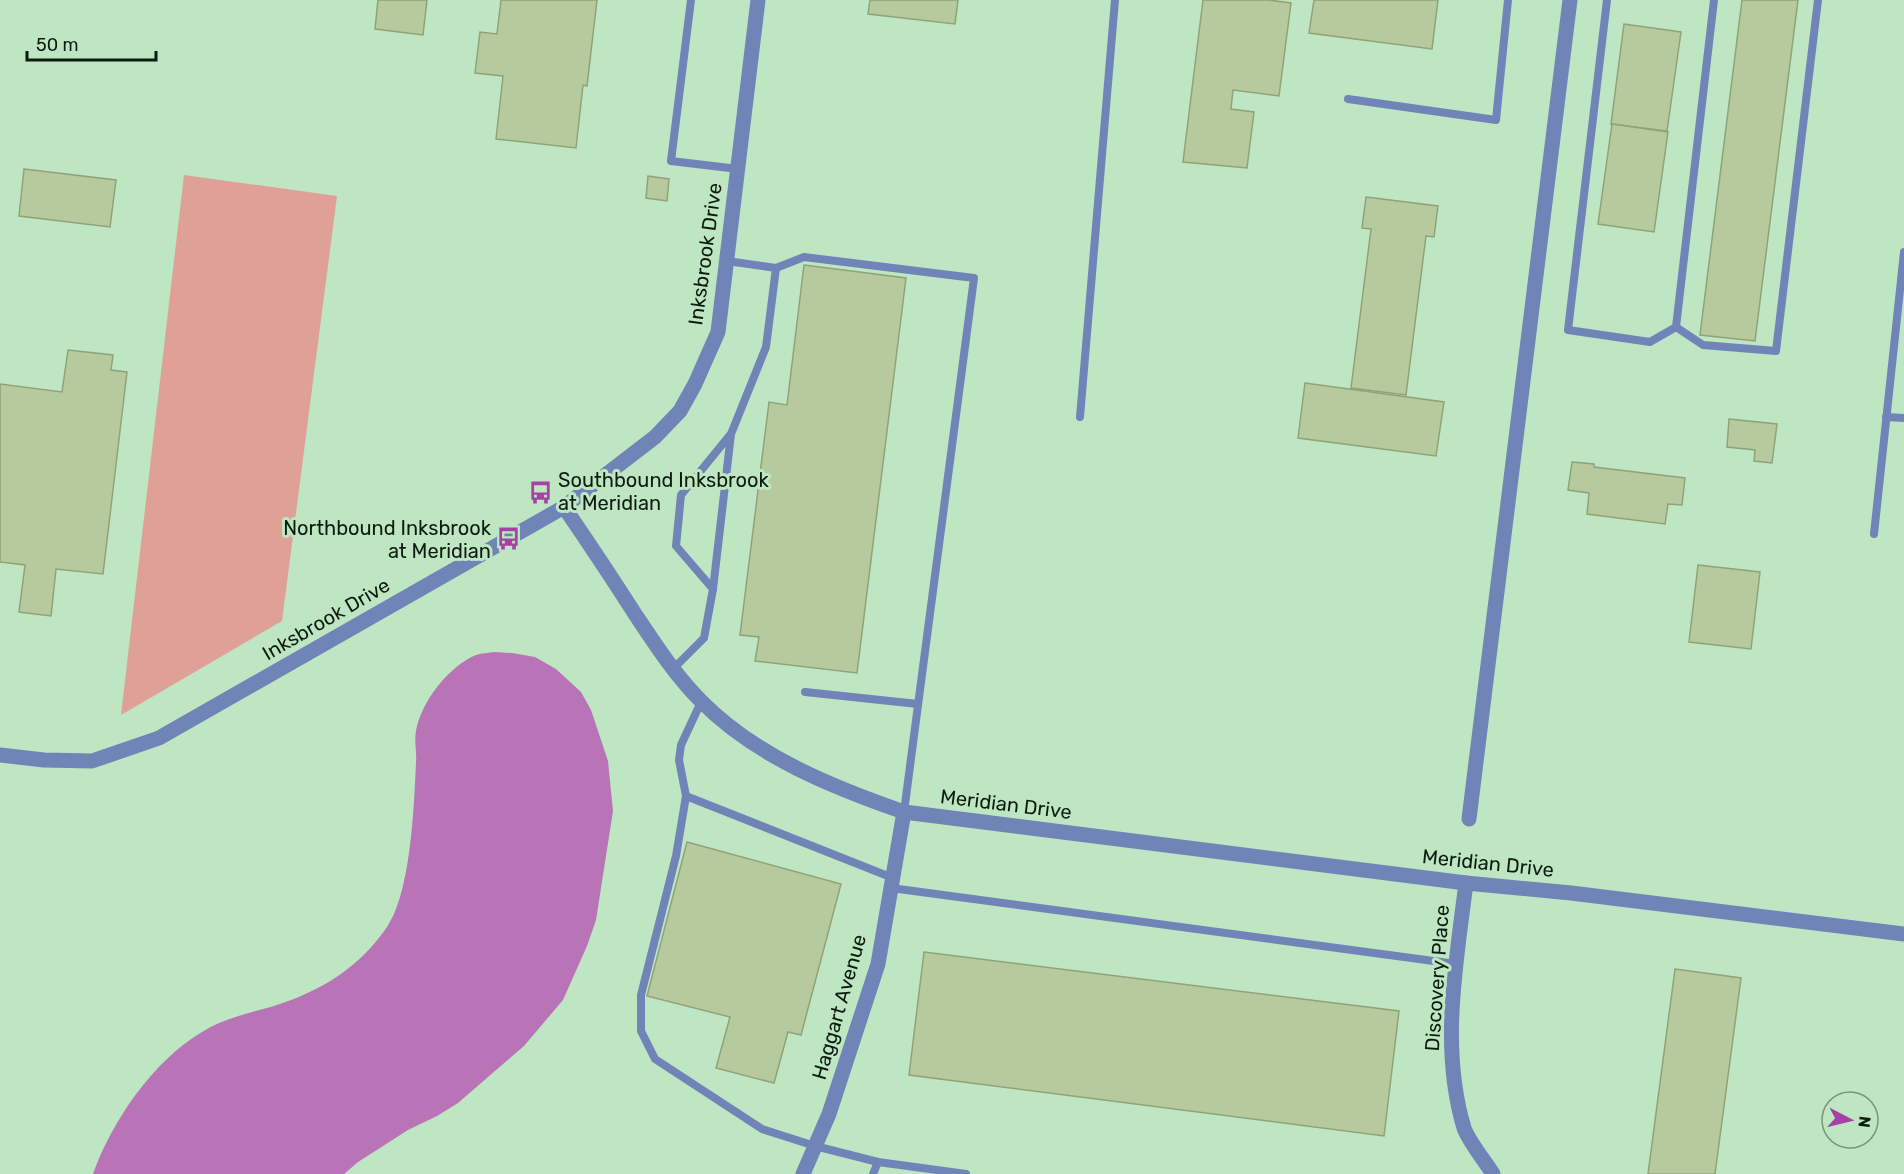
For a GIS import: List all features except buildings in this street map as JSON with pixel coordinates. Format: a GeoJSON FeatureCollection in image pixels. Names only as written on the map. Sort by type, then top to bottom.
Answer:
{"type":"FeatureCollection","features":[{"type":"Feature","properties":{"kind":"street","name":"Inksbrook Drive"},"geometry":{"type":"LineString","coordinates":[[0,755],[44,760],[92,761],[159,738],[564,507],[655,437],[680,411],[695,384],[718,332],[758,0]]}},
{"type":"Feature","properties":{"kind":"street"},"geometry":{"type":"LineString","coordinates":[[1469,819],[1570,0]]}},
{"type":"Feature","properties":{"kind":"street","name":"Meridian Drive"},"geometry":{"type":"LineString","coordinates":[[564,507],[673,669],[701,702],[743,736],[790,765],[860,797],[904,812],[1466,883],[1571,893],[1904,934]]}},
{"type":"Feature","properties":{"kind":"street","name":"Haggart Avenue"},"geometry":{"type":"LineString","coordinates":[[803,1174],[829,1114],[878,964],[904,812]]}},
{"type":"Feature","properties":{"kind":"street","name":"Discovery Place"},"geometry":{"type":"LineString","coordinates":[[1466,883],[1451,1028],[1452,1067],[1465,1130],[1494,1174]]}},
{"type":"Feature","properties":{"kind":"lane"},"geometry":{"type":"LineString","coordinates":[[691,0],[671,161],[738,170]]}},
{"type":"Feature","properties":{"kind":"lane"},"geometry":{"type":"LineString","coordinates":[[1080,417],[1115,0]]}},
{"type":"Feature","properties":{"kind":"lane"},"geometry":{"type":"LineString","coordinates":[[1348,99],[1496,120],[1508,0]]}},
{"type":"Feature","properties":{"kind":"lane"},"geometry":{"type":"LineString","coordinates":[[1607,0],[1568,330],[1650,342],[1676,327]]}},
{"type":"Feature","properties":{"kind":"lane"},"geometry":{"type":"LineString","coordinates":[[1676,327],[1714,0]]}},
{"type":"Feature","properties":{"kind":"lane"},"geometry":{"type":"LineString","coordinates":[[1676,327],[1703,345],[1776,351],[1818,0]]}},
{"type":"Feature","properties":{"kind":"lane"},"geometry":{"type":"LineString","coordinates":[[1874,534],[1904,252]]}},
{"type":"Feature","properties":{"kind":"lane"},"geometry":{"type":"LineString","coordinates":[[727,261],[776,268],[804,257],[974,278],[904,812]]}},
{"type":"Feature","properties":{"kind":"lane"},"geometry":{"type":"LineString","coordinates":[[673,669],[704,638],[731,434],[766,347],[776,268]]}},
{"type":"Feature","properties":{"kind":"lane"},"geometry":{"type":"LineString","coordinates":[[1886,417],[1904,418]]}},
{"type":"Feature","properties":{"kind":"lane"},"geometry":{"type":"LineString","coordinates":[[712,589],[676,546],[681,495],[731,434]]}},
{"type":"Feature","properties":{"kind":"lane"},"geometry":{"type":"LineString","coordinates":[[805,692],[918,704]]}},
{"type":"Feature","properties":{"kind":"lane"},"geometry":{"type":"LineString","coordinates":[[701,702],[681,745],[679,760],[686,796],[676,856],[641,995],[641,1031],[655,1059],[762,1129],[815,1146],[878,1162],[966,1174]]}},
{"type":"Feature","properties":{"kind":"lane"},"geometry":{"type":"LineString","coordinates":[[686,796],[892,883],[1456,964]]}},
{"type":"Feature","properties":{"kind":"lane"},"geometry":{"type":"LineString","coordinates":[[873,1174],[878,1162]]}},
{"type":"Feature","properties":{"kind":"shaded area"},"geometry":{"type":"Polygon","coordinates":[[[184,175],[337,196],[282,621],[121,715],[184,175]]]}},
{"type":"Feature","properties":{"kind":"shaded area"},"geometry":{"type":"Polygon","coordinates":[[[494,652],[535,657],[556,669],[581,692],[591,710],[608,761],[613,811],[596,920],[563,1000],[524,1046],[458,1103],[408,1130],[358,1162],[344,1174],[93,1174],[111,1134],[136,1094],[167,1059],[184,1044],[219,1023],[308,993],[338,976],[376,942],[395,912],[406,871],[412,825],[415,735],[419,720],[430,697],[446,676],[476,655],[494,652]]]}},
{"type":"Feature","properties":{"kind":"place","name":"Southbound Inksbrook at Meridian"},"geometry":{"type":"Point","coordinates":[540,492]}},
{"type":"Feature","properties":{"kind":"place","name":"Northbound Inksbrook at Meridian"},"geometry":{"type":"Point","coordinates":[509,539]}}]}
